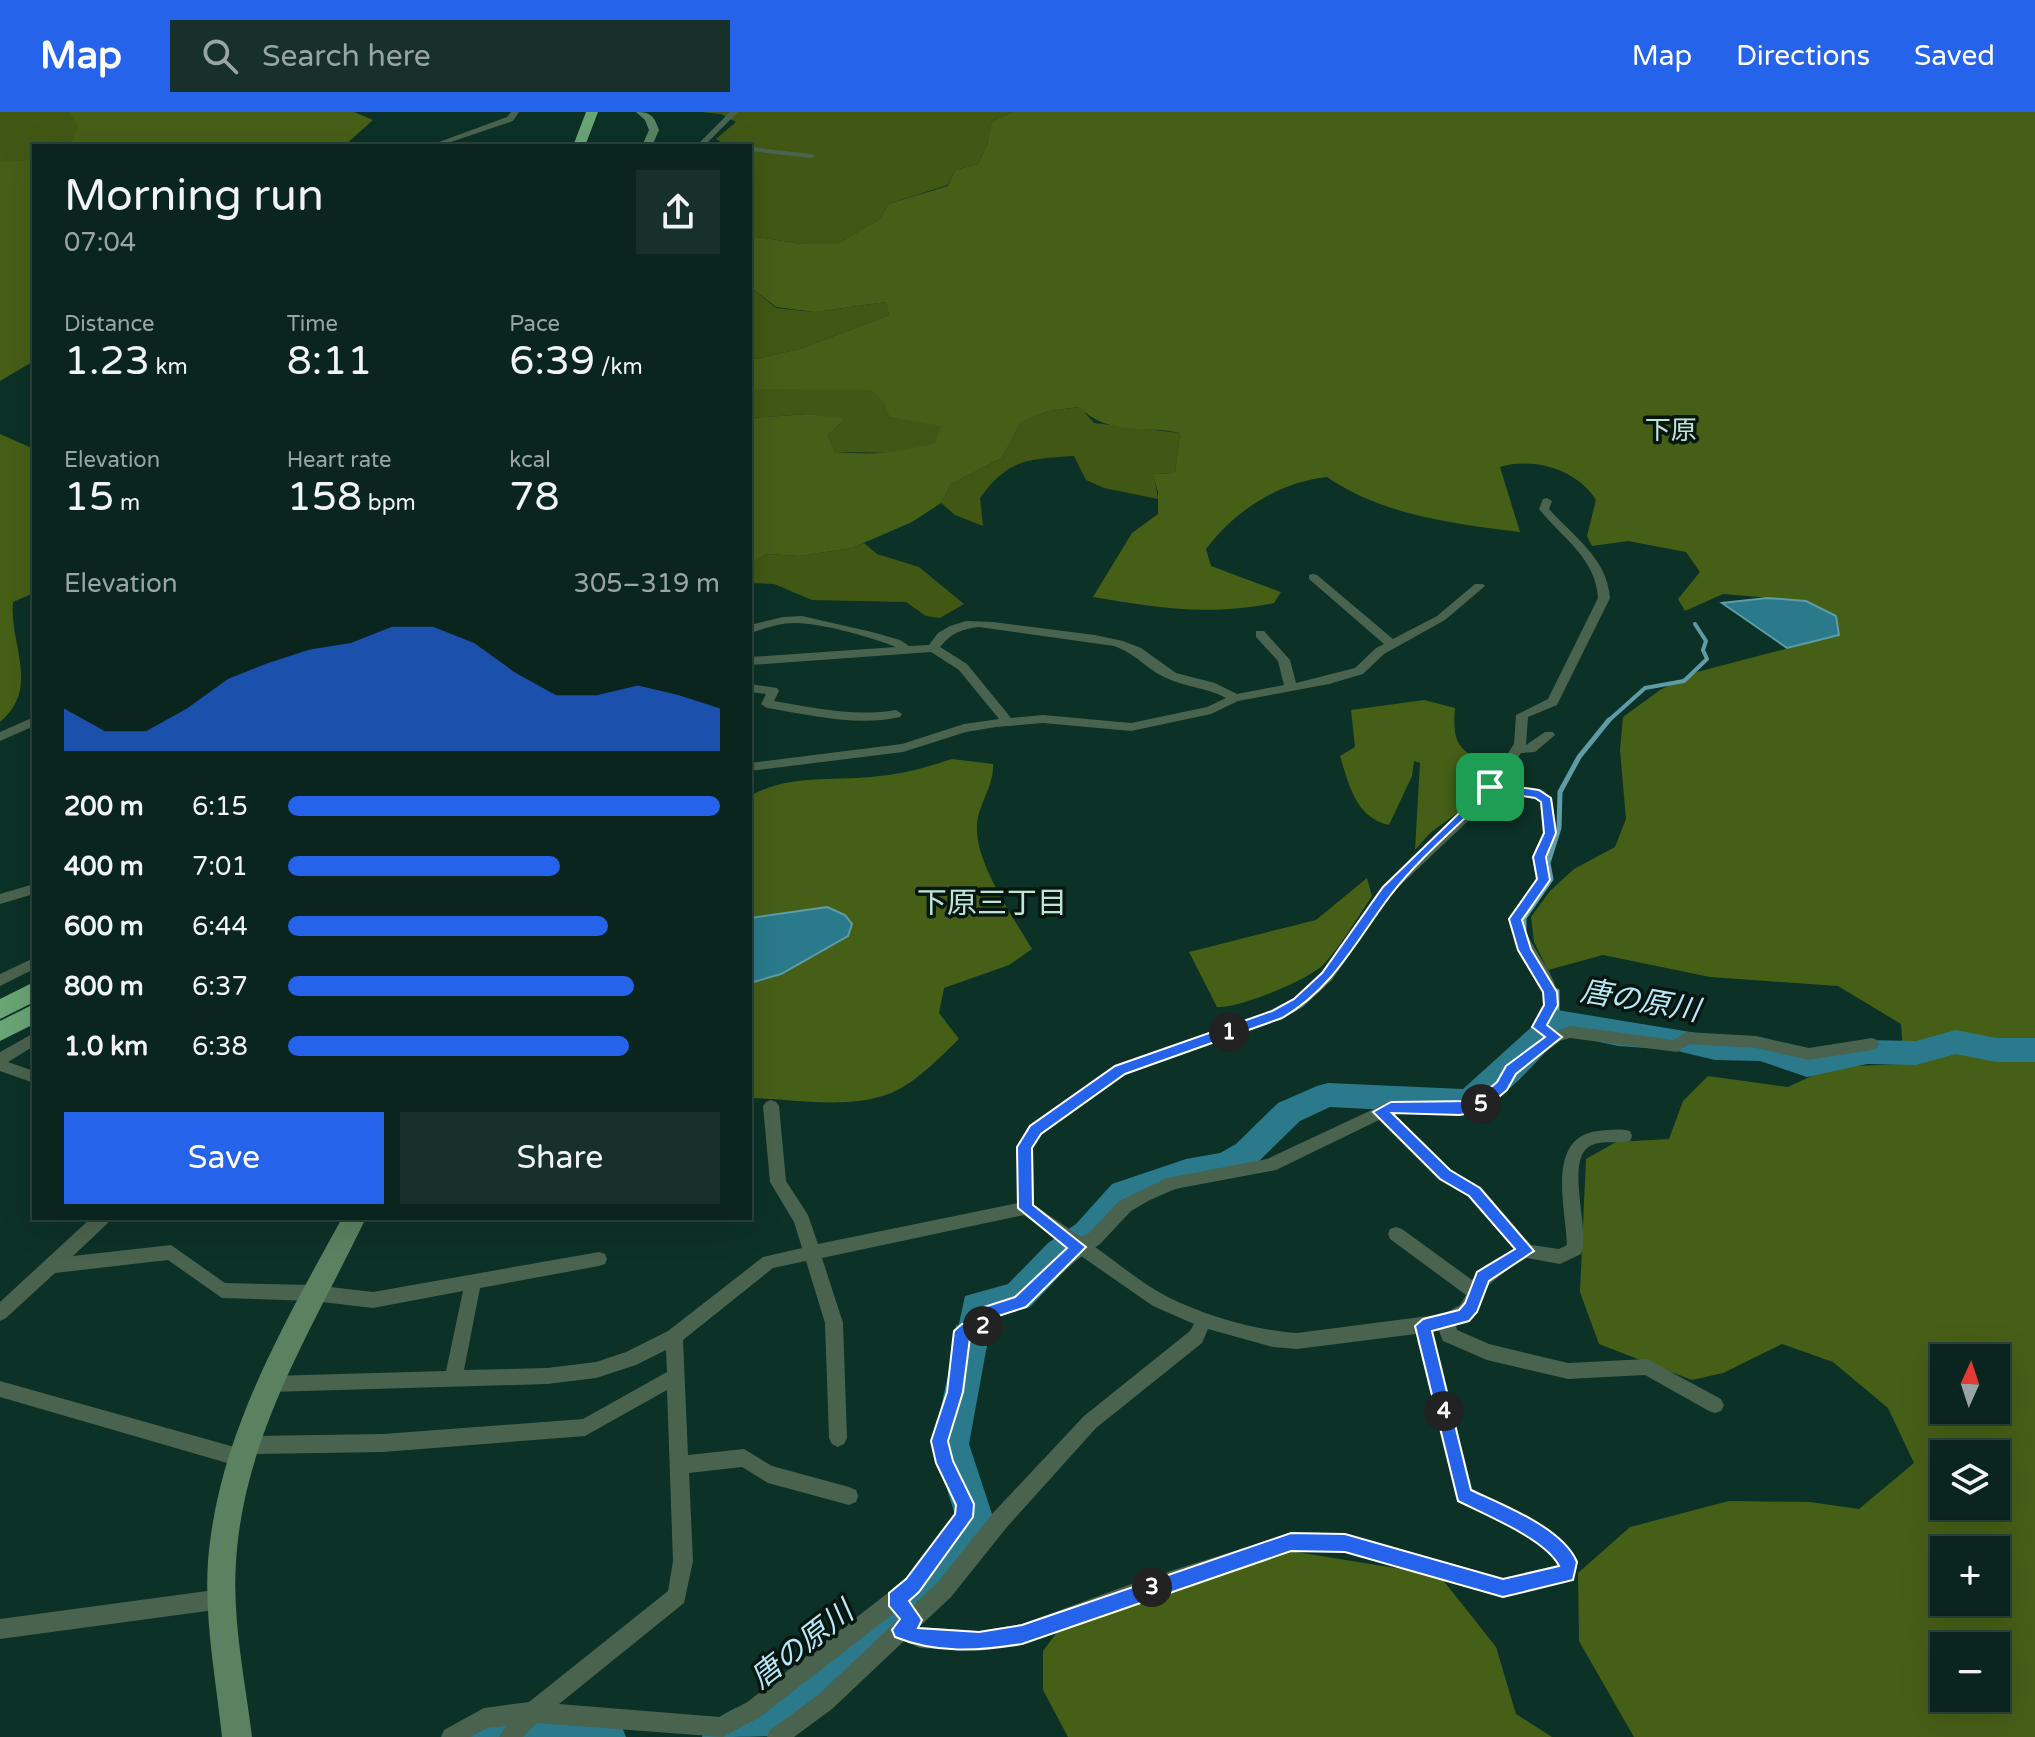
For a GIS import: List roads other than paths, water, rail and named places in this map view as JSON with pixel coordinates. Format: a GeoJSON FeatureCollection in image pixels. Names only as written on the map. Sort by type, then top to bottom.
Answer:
{"type":"FeatureCollection","features":[{"type":"Feature","properties":{"kind":"highway"},"geometry":{"type":"LineString","coordinates":[[580,144],[592,112]]}},
{"type":"Feature","properties":{"kind":"highway"},"geometry":{"type":"LineString","coordinates":[[566,144],[569,131]]}},
{"type":"Feature","properties":{"kind":"highway"},"geometry":{"type":"LineString","coordinates":[[0,1010],[32,992]]}},
{"type":"Feature","properties":{"kind":"highway"},"geometry":{"type":"LineString","coordinates":[[0,1032],[32,1014]]}},
{"type":"Feature","properties":{"kind":"main road"},"geometry":{"type":"LineString","coordinates":[[641,112],[650,118],[654,130],[648,144]]}},
{"type":"Feature","properties":{"kind":"main road"},"geometry":{"type":"LineString","coordinates":[[237,1737],[222,1599],[222,1561],[243,1452],[280,1357],[353,1220]]}},
{"type":"Feature","properties":{"kind":"street"},"geometry":{"type":"LineString","coordinates":[[438,144],[510,119],[515,112]]}},
{"type":"Feature","properties":{"kind":"street"},"geometry":{"type":"LineString","coordinates":[[702,144],[734,112]]}},
{"type":"Feature","properties":{"kind":"street"},"geometry":{"type":"LineString","coordinates":[[752,149],[811,156]]}},
{"type":"Feature","properties":{"kind":"street"},"geometry":{"type":"LineString","coordinates":[[1026,1208],[1025,1147],[1035,1130],[1120,1070],[1277,1015],[1298,1003],[1327,976],[1387,890],[1490,787],[1517,749],[1522,715],[1553,702],[1604,598],[1605,584],[1599,569],[1544,509],[1547,501]]}},
{"type":"Feature","properties":{"kind":"street"},"geometry":{"type":"LineString","coordinates":[[1313,577],[1392,645]]}},
{"type":"Feature","properties":{"kind":"street"},"geometry":{"type":"LineString","coordinates":[[752,767],[903,748],[964,728],[1008,722],[1043,719],[1131,727],[1211,710],[1235,698],[1359,671],[1380,651],[1441,618],[1479,586]]}},
{"type":"Feature","properties":{"kind":"street"},"geometry":{"type":"LineString","coordinates":[[752,629],[792,619],[809,619],[851,632],[885,638],[904,647]]}},
{"type":"Feature","properties":{"kind":"street"},"geometry":{"type":"LineString","coordinates":[[933,648],[950,630],[981,623],[1088,639],[1133,649],[1165,673],[1212,683],[1235,698]]}},
{"type":"Feature","properties":{"kind":"street"},"geometry":{"type":"LineString","coordinates":[[1260,634],[1284,660],[1291,687]]}},
{"type":"Feature","properties":{"kind":"street"},"geometry":{"type":"LineString","coordinates":[[752,661],[904,647],[933,648],[963,667],[1008,722]]}},
{"type":"Feature","properties":{"kind":"street"},"geometry":{"type":"LineString","coordinates":[[752,688],[773,691],[767,704],[881,718],[896,714]]}},
{"type":"Feature","properties":{"kind":"street"},"geometry":{"type":"LineString","coordinates":[[0,737],[32,722]]}},
{"type":"Feature","properties":{"kind":"street"},"geometry":{"type":"LineString","coordinates":[[1517,749],[1531,749],[1549,735]]}},
{"type":"Feature","properties":{"kind":"street"},"geometry":{"type":"LineString","coordinates":[[1490,787],[1539,794],[1546,801],[1550,833],[1540,857],[1544,880],[1515,919],[1524,950],[1550,992],[1551,1005],[1539,1027],[1555,1037]]}},
{"type":"Feature","properties":{"kind":"street"},"geometry":{"type":"LineString","coordinates":[[0,899],[32,890]]}},
{"type":"Feature","properties":{"kind":"street"},"geometry":{"type":"LineString","coordinates":[[0,981],[32,964]]}},
{"type":"Feature","properties":{"kind":"street"},"geometry":{"type":"LineString","coordinates":[[451,1737],[484,1718],[533,1712],[722,1727],[753,1710],[896,1600],[913,1586],[964,1517],[965,1504],[944,1463],[940,1441],[972,1331],[989,1312],[1020,1302],[1072,1242],[1095,1238],[1125,1206],[1142,1196],[1173,1183],[1270,1165],[1391,1107],[1460,1109],[1478,1106],[1502,1086],[1511,1070],[1555,1037],[1570,1032],[1591,1032],[1624,1041],[1677,1046],[1686,1038],[1756,1042],[1809,1054],[1872,1044]]}},
{"type":"Feature","properties":{"kind":"street"},"geometry":{"type":"LineString","coordinates":[[0,1062],[32,1040]]}},
{"type":"Feature","properties":{"kind":"street"},"geometry":{"type":"LineString","coordinates":[[0,1062],[32,1076]]}},
{"type":"Feature","properties":{"kind":"street"},"geometry":{"type":"LineString","coordinates":[[771,1106],[778,1182],[802,1220],[834,1323],[838,1438]]}},
{"type":"Feature","properties":{"kind":"street"},"geometry":{"type":"LineString","coordinates":[[1381,1112],[1445,1175],[1475,1192],[1526,1251],[1560,1257],[1575,1249],[1570,1166],[1578,1147],[1587,1140],[1624,1136]]}},
{"type":"Feature","properties":{"kind":"street"},"geometry":{"type":"LineString","coordinates":[[270,1384],[547,1376],[596,1370],[630,1359],[674,1337],[769,1262],[1026,1208],[1159,1301],[1204,1320],[1273,1339],[1297,1341],[1446,1322],[1463,1316],[1483,1277],[1526,1251]]}},
{"type":"Feature","properties":{"kind":"street"},"geometry":{"type":"LineString","coordinates":[[0,1313],[100,1220]]}},
{"type":"Feature","properties":{"kind":"street"},"geometry":{"type":"LineString","coordinates":[[1396,1234],[1477,1293]]}},
{"type":"Feature","properties":{"kind":"street"},"geometry":{"type":"LineString","coordinates":[[49,1266],[171,1252],[222,1290],[313,1293],[373,1300],[599,1259]]}},
{"type":"Feature","properties":{"kind":"street"},"geometry":{"type":"LineString","coordinates":[[453,1380],[473,1283]]}},
{"type":"Feature","properties":{"kind":"street"},"geometry":{"type":"LineString","coordinates":[[777,1737],[825,1702],[944,1590],[1000,1520],[1090,1422],[1196,1337],[1204,1320]]}},
{"type":"Feature","properties":{"kind":"street"},"geometry":{"type":"LineString","coordinates":[[1446,1322],[1449,1335],[1487,1352],[1568,1371],[1647,1367],[1715,1405]]}},
{"type":"Feature","properties":{"kind":"street"},"geometry":{"type":"LineString","coordinates":[[896,1600],[907,1625],[920,1638],[979,1641],[1022,1634],[1291,1542],[1345,1543],[1503,1588],[1566,1573],[1568,1562],[1560,1551],[1519,1522],[1464,1495],[1423,1326]]}},
{"type":"Feature","properties":{"kind":"street"},"geometry":{"type":"LineString","coordinates":[[509,1737],[533,1712],[677,1596],[683,1561],[674,1337]]}},
{"type":"Feature","properties":{"kind":"street"},"geometry":{"type":"LineString","coordinates":[[0,1389],[243,1452],[585,1427],[676,1376]]}},
{"type":"Feature","properties":{"kind":"street"},"geometry":{"type":"LineString","coordinates":[[679,1465],[744,1458],[768,1474],[849,1496]]}},
{"type":"Feature","properties":{"kind":"street"},"geometry":{"type":"LineString","coordinates":[[0,1629],[222,1599]]}},
{"type":"Feature","properties":{"kind":"water"},"geometry":{"type":"Polygon","coordinates":[[[1767,598],[1806,601],[1836,616],[1839,635],[1787,648],[1722,603],[1767,598]]]}},
{"type":"Feature","properties":{"kind":"water"},"geometry":{"type":"Polygon","coordinates":[[[827,907],[845,915],[852,924],[848,936],[781,974],[752,982],[752,918],[827,907]]]}},
{"type":"Feature","properties":{"kind":"waterway"},"geometry":{"type":"LineString","coordinates":[[1608,721],[1645,688],[1684,681],[1707,659],[1703,650],[1706,641],[1695,624]]}},
{"type":"Feature","properties":{"kind":"waterway"},"geometry":{"type":"LineString","coordinates":[[1524,929],[1524,918],[1551,879],[1548,863],[1559,828],[1560,792],[1579,757],[1608,721]]}},
{"type":"Feature","properties":{"kind":"waterway"},"geometry":{"type":"LineString","coordinates":[[1557,991],[1557,1021]]}},
{"type":"Feature","properties":{"kind":"waterway","name":"唐の原川"},"geometry":{"type":"LineString","coordinates":[[723,1737],[776,1709],[857,1650],[934,1579],[976,1523],[951,1444],[977,1307],[1018,1296],[1060,1253],[1088,1234],[1123,1194],[1186,1172],[1227,1165],[1247,1153],[1289,1112],[1328,1095],[1467,1102],[1483,1093],[1557,1021],[1618,1034],[1673,1038],[1715,1048],[1761,1049],[1807,1065],[1867,1052],[1916,1053],[1956,1042],[1996,1050],[2035,1050]]}},
{"type":"Feature","properties":{"kind":"waterway","name":"唐の原川"},"geometry":{"type":"LineString","coordinates":[[489,1737],[543,1727],[605,1737]]}},
{"type":"Feature","properties":{"kind":"district","name":"下原"},"geometry":{"type":"Point","coordinates":[1671,430]}},
{"type":"Feature","properties":{"kind":"district","name":"下原三丁目"},"geometry":{"type":"Point","coordinates":[992,903]}}]}
